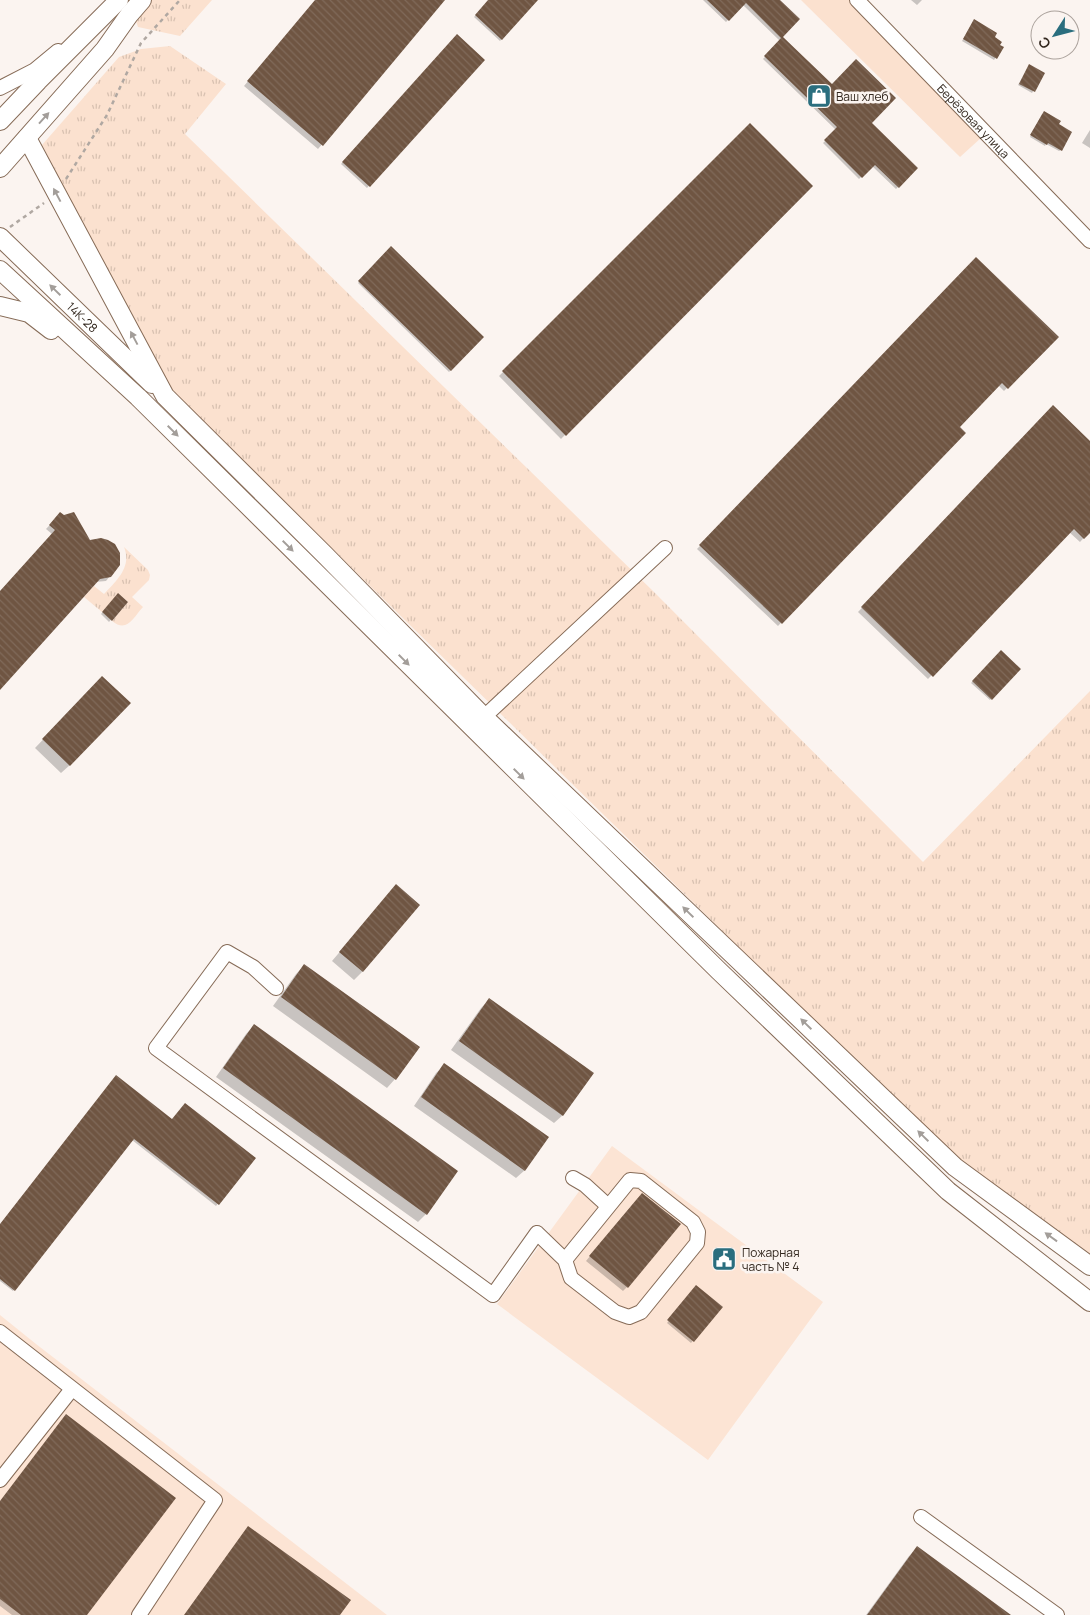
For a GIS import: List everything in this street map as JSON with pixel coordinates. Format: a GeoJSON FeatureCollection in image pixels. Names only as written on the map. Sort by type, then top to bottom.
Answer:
{"type":"FeatureCollection","features":[{"type":"Feature","properties":{"kind":"main road"},"geometry":{"type":"LineString","coordinates":[[0,168],[105,49],[142,0]]}},
{"type":"Feature","properties":{"kind":"main road"},"geometry":{"type":"LineString","coordinates":[[0,121],[114,5]]}},
{"type":"Feature","properties":{"kind":"main road"},"geometry":{"type":"LineString","coordinates":[[26,138],[165,396]]}},
{"type":"Feature","properties":{"kind":"main road","name":"14К-28"},"geometry":{"type":"LineString","coordinates":[[4,233],[484,717],[956,1167],[1090,1266]]}},
{"type":"Feature","properties":{"kind":"main road","name":"14К-28"},"geometry":{"type":"LineString","coordinates":[[0,270],[138,397],[719,971],[948,1191],[1090,1302]]}},
{"type":"Feature","properties":{"kind":"main road"},"geometry":{"type":"LineString","coordinates":[[0,306],[28,313],[138,397]]}},
{"type":"Feature","properties":{"kind":"street","name":"Берёзовая улица"},"geometry":{"type":"LineString","coordinates":[[857,0],[1090,241]]}},
{"type":"Feature","properties":{"kind":"street"},"geometry":{"type":"LineString","coordinates":[[0,88],[35,70],[114,5]]}},
{"type":"Feature","properties":{"kind":"street"},"geometry":{"type":"LineString","coordinates":[[484,717],[665,548]]}},
{"type":"Feature","properties":{"kind":"street"},"geometry":{"type":"LineString","coordinates":[[276,988],[253,967],[227,952],[156,1048],[493,1295],[536,1233],[565,1260],[572,1278],[615,1312],[629,1317],[641,1312],[697,1243],[698,1232],[693,1222],[641,1181],[630,1180],[565,1260]]}},
{"type":"Feature","properties":{"kind":"street"},"geometry":{"type":"LineString","coordinates":[[573,1178],[608,1206]]}},
{"type":"Feature","properties":{"kind":"street"},"geometry":{"type":"LineString","coordinates":[[0,1332],[215,1500],[139,1615]]}},
{"type":"Feature","properties":{"kind":"street"},"geometry":{"type":"LineString","coordinates":[[0,1480],[72,1389]]}},
{"type":"Feature","properties":{"kind":"street"},"geometry":{"type":"LineString","coordinates":[[921,1517],[1057,1615]]}},
{"type":"Feature","properties":{"kind":"path"},"geometry":{"type":"LineString","coordinates":[[4,233],[56,193],[107,115],[141,43],[180,0]]}},
{"type":"Feature","properties":{"kind":"shaded area"},"geometry":{"type":"Polygon","coordinates":[[[612,1146],[823,1302],[708,1460],[497,1304],[612,1146]]]}},
{"type":"Feature","properties":{"kind":"shaded area"},"geometry":{"type":"Polygon","coordinates":[[[0,1315],[36,1344],[387,1615],[0,1615],[0,1315]]]}},
{"type":"Feature","properties":{"kind":"green space"},"geometry":{"type":"Polygon","coordinates":[[[152,0],[212,0],[180,36],[138,27],[135,18],[152,0]]]}},
{"type":"Feature","properties":{"kind":"green space"},"geometry":{"type":"Polygon","coordinates":[[[801,0],[849,0],[982,137],[960,157],[801,0]]]}},
{"type":"Feature","properties":{"kind":"green space"},"geometry":{"type":"Polygon","coordinates":[[[170,46],[226,84],[185,134],[654,592],[923,862],[1090,691],[1090,1255],[948,1152],[166,384],[42,145],[119,57],[141,49],[170,46]]]}},
{"type":"Feature","properties":{"kind":"green space"},"geometry":{"type":"Polygon","coordinates":[[[124,547],[148,570],[150,575],[149,580],[132,597],[143,607],[129,623],[122,625],[112,621],[128,602],[119,594],[102,612],[84,597],[94,586],[104,594],[122,573],[126,561],[124,547]]]}},
{"type":"Feature","properties":{"kind":"building"},"geometry":{"type":"Polygon","coordinates":[[[315,0],[445,0],[323,146],[247,81],[315,0]]]}},
{"type":"Feature","properties":{"kind":"building"},"geometry":{"type":"Polygon","coordinates":[[[488,0],[538,0],[502,40],[475,15],[488,0]]]}},
{"type":"Feature","properties":{"kind":"building"},"geometry":{"type":"Polygon","coordinates":[[[707,0],[780,0],[800,19],[783,37],[832,84],[856,59],[896,98],[872,123],[918,168],[899,188],[875,165],[862,178],[824,140],[837,127],[764,56],[781,38],[746,3],[729,21],[707,0]]]}},
{"type":"Feature","properties":{"kind":"building"},"geometry":{"type":"Polygon","coordinates":[[[974,19],[997,33],[995,37],[1002,42],[1000,45],[1004,47],[997,59],[963,39],[974,19]]]}},
{"type":"Feature","properties":{"kind":"building"},"geometry":{"type":"Polygon","coordinates":[[[457,34],[485,60],[370,187],[342,162],[457,34]]]}},
{"type":"Feature","properties":{"kind":"building"},"geometry":{"type":"Polygon","coordinates":[[[1029,64],[1045,73],[1035,92],[1019,84],[1029,64]]]}},
{"type":"Feature","properties":{"kind":"building"},"geometry":{"type":"Polygon","coordinates":[[[1044,111],[1061,121],[1059,124],[1072,132],[1062,151],[1030,135],[1044,111]]]}},
{"type":"Feature","properties":{"kind":"building"},"geometry":{"type":"Polygon","coordinates":[[[750,123],[813,186],[566,436],[502,371],[750,123]]]}},
{"type":"Feature","properties":{"kind":"building"},"geometry":{"type":"Polygon","coordinates":[[[391,246],[484,337],[451,371],[358,281],[391,246]]]}},
{"type":"Feature","properties":{"kind":"building"},"geometry":{"type":"Polygon","coordinates":[[[976,257],[1059,337],[1008,389],[1002,383],[960,427],[966,433],[782,624],[699,545],[976,257]]]}},
{"type":"Feature","properties":{"kind":"building"},"geometry":{"type":"Polygon","coordinates":[[[1053,405],[1090,441],[1090,533],[1084,539],[1074,529],[933,677],[861,607],[1053,405]]]}},
{"type":"Feature","properties":{"kind":"building"},"geometry":{"type":"Polygon","coordinates":[[[60,512],[64,515],[74,512],[90,540],[101,538],[115,544],[120,553],[120,565],[111,577],[100,579],[0,690],[0,591],[55,530],[49,525],[60,512]]]}},
{"type":"Feature","properties":{"kind":"building"},"geometry":{"type":"Polygon","coordinates":[[[118,593],[128,602],[112,621],[102,612],[118,593]]]}},
{"type":"Feature","properties":{"kind":"building"},"geometry":{"type":"Polygon","coordinates":[[[1001,650],[1021,669],[992,700],[972,681],[1001,650]]]}},
{"type":"Feature","properties":{"kind":"building"},"geometry":{"type":"Polygon","coordinates":[[[102,676],[131,703],[70,766],[42,739],[102,676]]]}},
{"type":"Feature","properties":{"kind":"building"},"geometry":{"type":"Polygon","coordinates":[[[396,884],[420,905],[363,972],[339,952],[396,884]]]}},
{"type":"Feature","properties":{"kind":"building"},"geometry":{"type":"Polygon","coordinates":[[[304,964],[420,1047],[396,1080],[281,997],[304,964]]]}},
{"type":"Feature","properties":{"kind":"building"},"geometry":{"type":"Polygon","coordinates":[[[489,998],[594,1073],[563,1116],[459,1041],[489,998]]]}},
{"type":"Feature","properties":{"kind":"building"},"geometry":{"type":"Polygon","coordinates":[[[254,1024],[458,1171],[427,1215],[223,1068],[254,1024]]]}},
{"type":"Feature","properties":{"kind":"building"},"geometry":{"type":"Polygon","coordinates":[[[444,1063],[549,1137],[525,1171],[421,1097],[444,1063]]]}},
{"type":"Feature","properties":{"kind":"building"},"geometry":{"type":"Polygon","coordinates":[[[116,1075],[172,1119],[185,1103],[256,1158],[219,1205],[134,1139],[15,1291],[0,1279],[0,1224],[116,1075]]]}},
{"type":"Feature","properties":{"kind":"building"},"geometry":{"type":"Polygon","coordinates":[[[642,1193],[681,1224],[628,1288],[589,1256],[642,1193]]]}},
{"type":"Feature","properties":{"kind":"building"},"geometry":{"type":"Polygon","coordinates":[[[696,1285],[723,1307],[694,1342],[667,1320],[696,1285]]]}},
{"type":"Feature","properties":{"kind":"building"},"geometry":{"type":"Polygon","coordinates":[[[66,1414],[176,1498],[87,1615],[21,1615],[0,1599],[0,1501],[66,1414]]]}},
{"type":"Feature","properties":{"kind":"building"},"geometry":{"type":"Polygon","coordinates":[[[248,1526],[351,1600],[340,1615],[184,1615],[248,1526]]]}},
{"type":"Feature","properties":{"kind":"building"},"geometry":{"type":"Polygon","coordinates":[[[917,1546],[1011,1615],[867,1615],[917,1546]]]}},
{"type":"Feature","properties":{"kind":"place","name":"Ваш хлеб"},"geometry":{"type":"Point","coordinates":[819,96]}},
{"type":"Feature","properties":{"kind":"place","name":"Пожарная часть № 4"},"geometry":{"type":"Point","coordinates":[724,1259]}}]}
